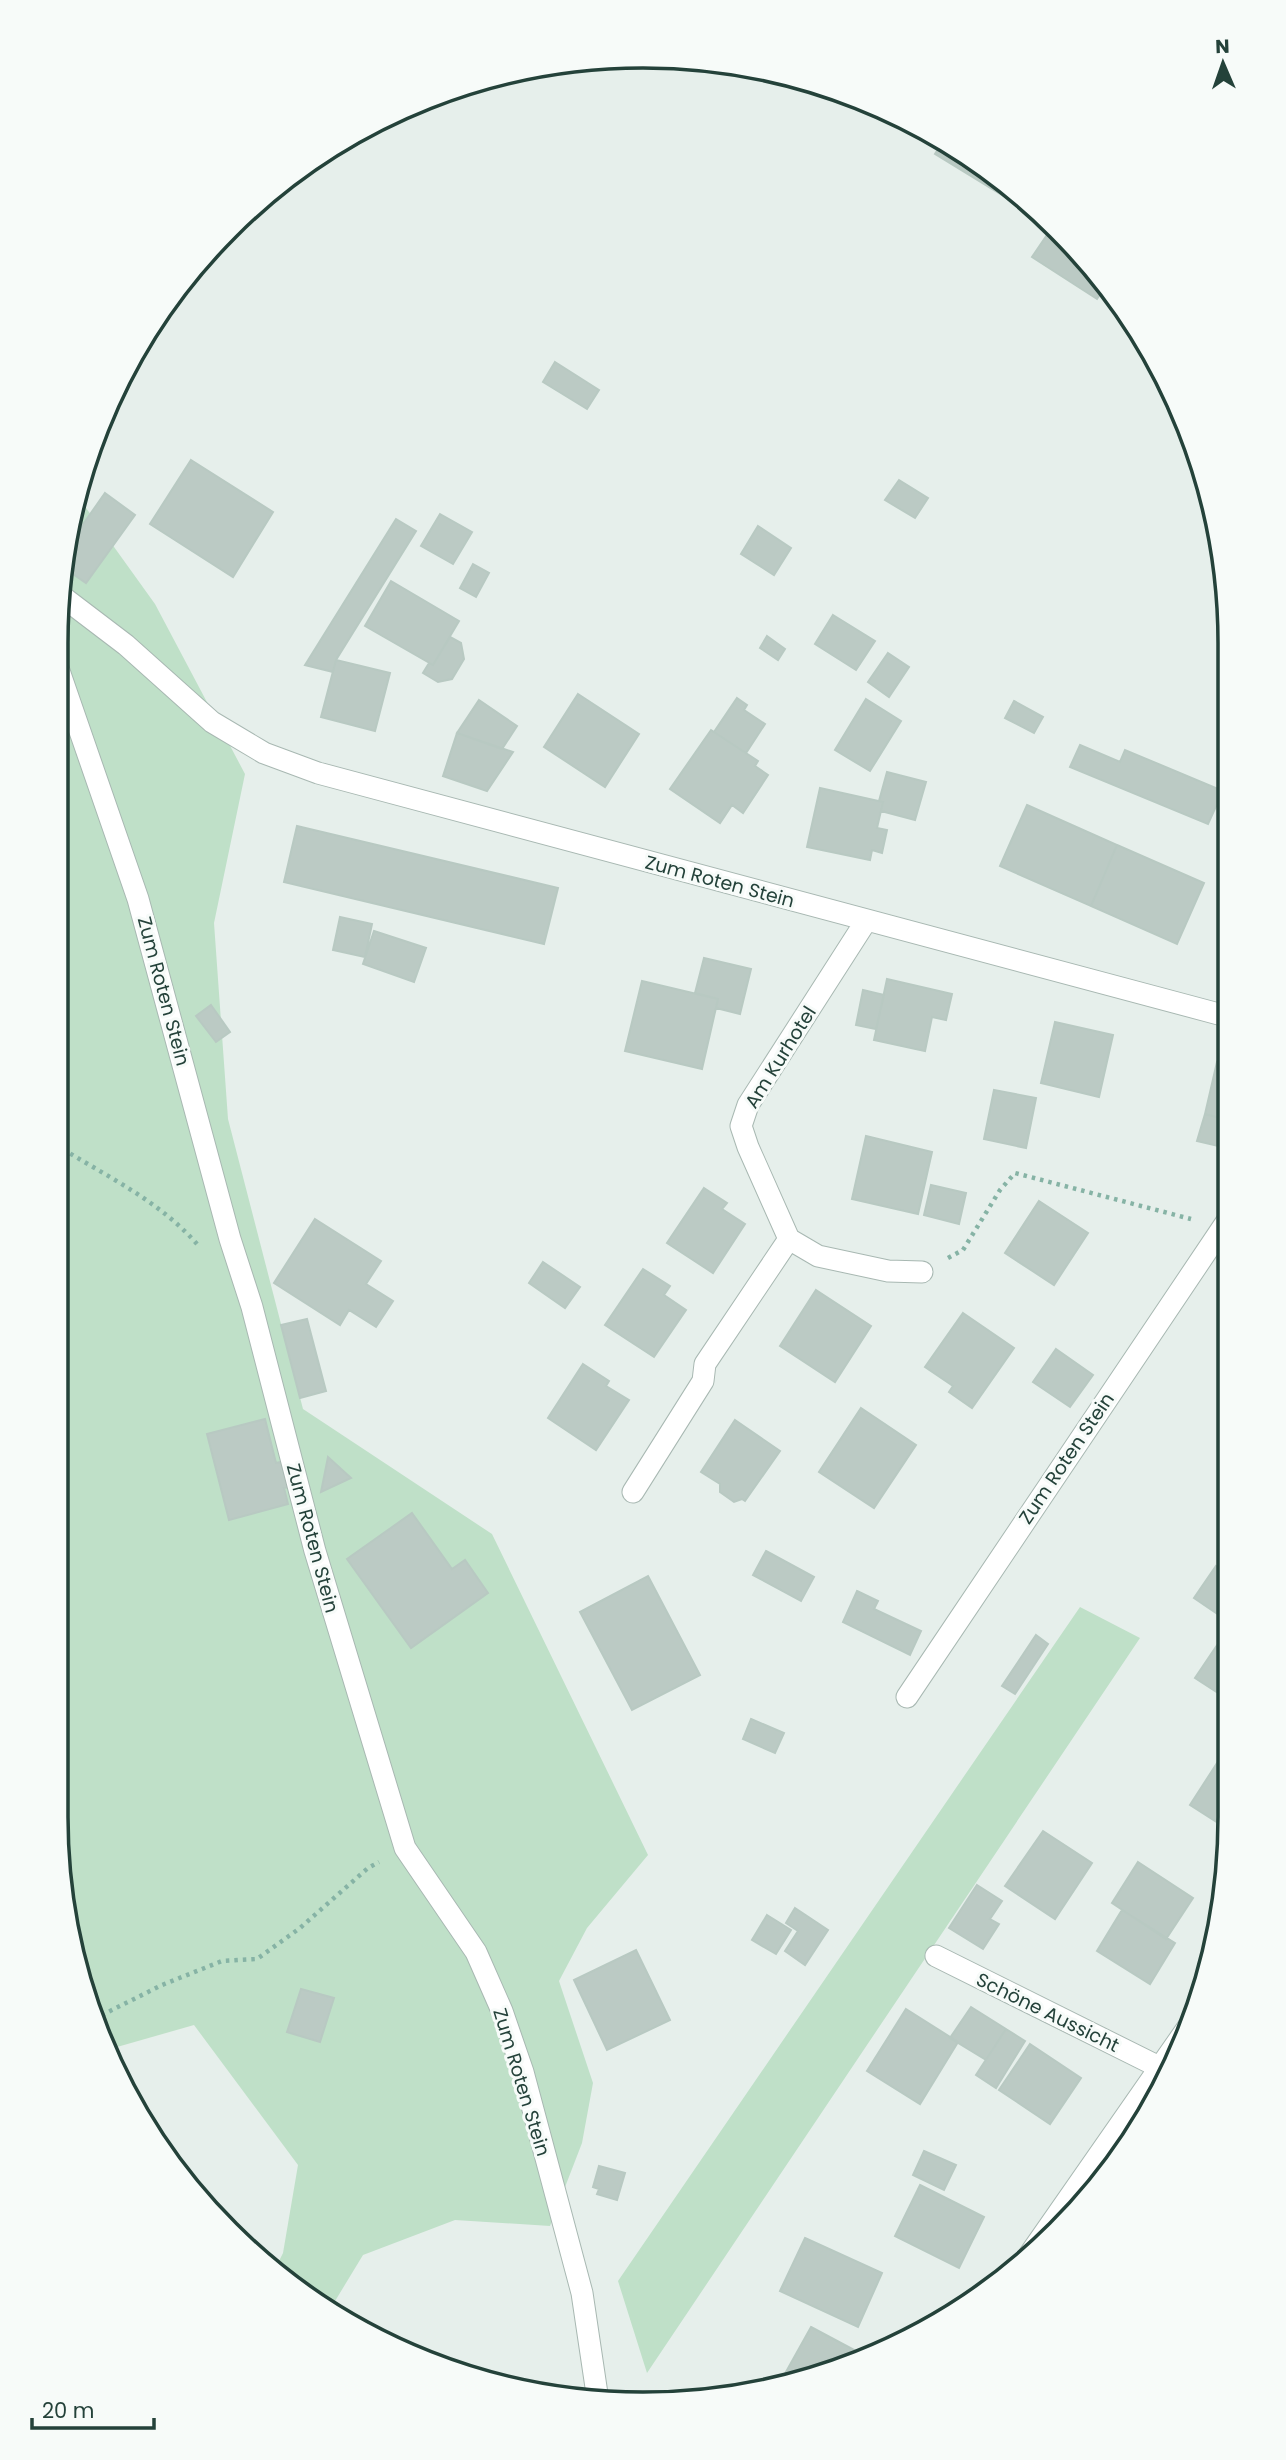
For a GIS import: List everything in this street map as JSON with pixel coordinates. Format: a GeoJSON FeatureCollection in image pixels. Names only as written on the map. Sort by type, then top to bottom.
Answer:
{"type":"FeatureCollection","features":[{"type":"Feature","properties":{"kind":"street","name":"Zum Roten Stein"},"geometry":{"type":"LineString","coordinates":[[69,602],[126,645],[212,722],[264,753],[318,773],[1218,1014]]}},
{"type":"Feature","properties":{"kind":"street","name":"Zum Roten Stein"},"geometry":{"type":"LineString","coordinates":[[68,697],[138,900],[230,1239],[252,1307],[315,1551],[405,1848],[476,1952],[502,2011],[523,2072],[582,2293],[596,2390]]}},
{"type":"Feature","properties":{"kind":"street","name":"Am Kurhotel"},"geometry":{"type":"LineString","coordinates":[[789,1239],[741,1126],[748,1105],[866,921]]}},
{"type":"Feature","properties":{"kind":"street","name":"Zum Roten Stein"},"geometry":{"type":"LineString","coordinates":[[907,1697],[1218,1234]]}},
{"type":"Feature","properties":{"kind":"street"},"geometry":{"type":"LineString","coordinates":[[633,1492],[703,1381],[705,1364],[789,1239],[818,1256],[888,1271],[922,1272]]}},
{"type":"Feature","properties":{"kind":"street","name":"Schöne Aussicht"},"geometry":{"type":"LineString","coordinates":[[936,1956],[1160,2068]]}},
{"type":"Feature","properties":{"kind":"street"},"geometry":{"type":"LineString","coordinates":[[1067,2204],[1138,2108]]}},
{"type":"Feature","properties":{"kind":"path"},"geometry":{"type":"LineString","coordinates":[[68,1152],[145,1198],[180,1224],[198,1245]]}},
{"type":"Feature","properties":{"kind":"path"},"geometry":{"type":"LineString","coordinates":[[922,1272],[963,1250],[1000,1190],[1015,1173],[1218,1222]]}},
{"type":"Feature","properties":{"kind":"path"},"geometry":{"type":"LineString","coordinates":[[104,2014],[162,1985],[222,1961],[257,1959],[300,1928],[368,1868],[405,1848]]}},
{"type":"Feature","properties":{"kind":"green space"},"geometry":{"type":"Polygon","coordinates":[[[85,506],[155,604],[245,774],[214,923],[228,1119],[303,1409],[492,1534],[648,1855],[587,1928],[559,1981],[593,2083],[582,2143],[550,2226],[455,2220],[363,2255],[335,2302],[279,2261],[283,2253],[298,2165],[194,2025],[117,2047],[88,1966],[79,1929],[69,1855],[68,643],[73,568],[85,506]]]}},
{"type":"Feature","properties":{"kind":"green space"},"geometry":{"type":"Polygon","coordinates":[[[1080,1607],[1140,1638],[647,2373],[618,2281],[1080,1607]]]}},
{"type":"Feature","properties":{"kind":"building"},"geometry":{"type":"Polygon","coordinates":[[[938,150],[1005,197],[935,154],[938,150]]]}},
{"type":"Feature","properties":{"kind":"building"},"geometry":{"type":"Polygon","coordinates":[[[1047,235],[1100,294],[1097,299],[1032,257],[1047,235]]]}},
{"type":"Feature","properties":{"kind":"building"},"geometry":{"type":"Polygon","coordinates":[[[555,362],[599,390],[587,409],[543,382],[555,362]]]}},
{"type":"Feature","properties":{"kind":"building"},"geometry":{"type":"Polygon","coordinates":[[[191,460],[273,512],[233,577],[150,524],[191,460]]]}},
{"type":"Feature","properties":{"kind":"building"},"geometry":{"type":"Polygon","coordinates":[[[899,480],[928,498],[915,518],[885,500],[899,480]]]}},
{"type":"Feature","properties":{"kind":"building"},"geometry":{"type":"Polygon","coordinates":[[[105,493],[135,515],[86,583],[72,574],[79,529],[105,493]]]}},
{"type":"Feature","properties":{"kind":"building"},"geometry":{"type":"Polygon","coordinates":[[[440,514],[472,532],[453,564],[421,546],[440,514]]]}},
{"type":"Feature","properties":{"kind":"building"},"geometry":{"type":"Polygon","coordinates":[[[396,519],[416,531],[336,660],[333,672],[305,665],[396,519]]]}},
{"type":"Feature","properties":{"kind":"building"},"geometry":{"type":"Polygon","coordinates":[[[758,526],[791,548],[774,575],[741,554],[758,526]]]}},
{"type":"Feature","properties":{"kind":"building"},"geometry":{"type":"Polygon","coordinates":[[[473,564],[489,573],[476,597],[460,588],[473,564]]]}},
{"type":"Feature","properties":{"kind":"building"},"geometry":{"type":"Polygon","coordinates":[[[391,581],[459,621],[433,665],[365,626],[391,581]]]}},
{"type":"Feature","properties":{"kind":"building"},"geometry":{"type":"Polygon","coordinates":[[[833,615],[875,641],[856,670],[815,644],[833,615]]]}},
{"type":"Feature","properties":{"kind":"building"},"geometry":{"type":"Polygon","coordinates":[[[767,636],[785,649],[778,660],[760,648],[767,636]]]}},
{"type":"Feature","properties":{"kind":"building"},"geometry":{"type":"Polygon","coordinates":[[[450,637],[461,643],[464,659],[452,679],[438,682],[423,673],[429,663],[433,665],[450,637]]]}},
{"type":"Feature","properties":{"kind":"building"},"geometry":{"type":"Polygon","coordinates":[[[888,653],[909,667],[889,697],[868,682],[888,653]]]}},
{"type":"Feature","properties":{"kind":"building"},"geometry":{"type":"Polygon","coordinates":[[[336,660],[390,673],[375,731],[321,717],[336,660]]]}},
{"type":"Feature","properties":{"kind":"building"},"geometry":{"type":"Polygon","coordinates":[[[578,694],[639,734],[605,787],[544,747],[578,694]]]}},
{"type":"Feature","properties":{"kind":"building"},"geometry":{"type":"Polygon","coordinates":[[[737,698],[747,705],[744,710],[765,724],[746,753],[714,732],[737,698]]]}},
{"type":"Feature","properties":{"kind":"building"},"geometry":{"type":"Polygon","coordinates":[[[866,699],[901,721],[870,771],[835,750],[866,699]]]}},
{"type":"Feature","properties":{"kind":"building"},"geometry":{"type":"Polygon","coordinates":[[[479,700],[517,726],[502,749],[457,733],[479,700]]]}},
{"type":"Feature","properties":{"kind":"building"},"geometry":{"type":"Polygon","coordinates":[[[1014,701],[1043,717],[1034,733],[1005,718],[1014,701]]]}},
{"type":"Feature","properties":{"kind":"building"},"geometry":{"type":"Polygon","coordinates":[[[711,730],[758,761],[755,766],[768,775],[743,813],[732,805],[720,823],[670,789],[711,730]]]}},
{"type":"Feature","properties":{"kind":"building"},"geometry":{"type":"Polygon","coordinates":[[[457,733],[513,752],[487,791],[443,776],[457,733]]]}},
{"type":"Feature","properties":{"kind":"building"},"geometry":{"type":"Polygon","coordinates":[[[1080,745],[1120,762],[1125,750],[1218,789],[1218,802],[1208,824],[1070,767],[1080,745]]]}},
{"type":"Feature","properties":{"kind":"building"},"geometry":{"type":"Polygon","coordinates":[[[887,772],[926,782],[915,820],[881,811],[883,802],[879,801],[887,772]]]}},
{"type":"Feature","properties":{"kind":"building"},"geometry":{"type":"Polygon","coordinates":[[[820,788],[883,802],[877,828],[887,830],[882,853],[872,850],[870,860],[807,847],[820,788]]]}},
{"type":"Feature","properties":{"kind":"building"},"geometry":{"type":"Polygon","coordinates":[[[1027,805],[1117,845],[1091,906],[1000,866],[1027,805]]]}},
{"type":"Feature","properties":{"kind":"building"},"geometry":{"type":"Polygon","coordinates":[[[297,826],[558,888],[544,944],[284,882],[297,826]]]}},
{"type":"Feature","properties":{"kind":"building"},"geometry":{"type":"Polygon","coordinates":[[[1117,845],[1204,883],[1177,944],[1091,906],[1117,845]]]}},
{"type":"Feature","properties":{"kind":"building"},"geometry":{"type":"Polygon","coordinates":[[[340,917],[372,924],[365,957],[333,950],[340,917]]]}},
{"type":"Feature","properties":{"kind":"building"},"geometry":{"type":"Polygon","coordinates":[[[374,931],[426,948],[414,982],[363,964],[374,931]]]}},
{"type":"Feature","properties":{"kind":"building"},"geometry":{"type":"Polygon","coordinates":[[[704,958],[751,969],[740,1014],[716,1008],[718,999],[695,993],[704,958]]]}},
{"type":"Feature","properties":{"kind":"building"},"geometry":{"type":"Polygon","coordinates":[[[887,979],[952,994],[946,1020],[932,1017],[925,1051],[874,1040],[887,979]]]}},
{"type":"Feature","properties":{"kind":"building"},"geometry":{"type":"Polygon","coordinates":[[[642,981],[718,999],[702,1069],[625,1051],[642,981]]]}},
{"type":"Feature","properties":{"kind":"building"},"geometry":{"type":"Polygon","coordinates":[[[863,990],[884,995],[876,1029],[856,1025],[863,990]]]}},
{"type":"Feature","properties":{"kind":"building"},"geometry":{"type":"Polygon","coordinates":[[[211,1005],[230,1032],[216,1042],[196,1016],[211,1005]]]}},
{"type":"Feature","properties":{"kind":"building"},"geometry":{"type":"Polygon","coordinates":[[[1055,1022],[1113,1035],[1099,1097],[1041,1083],[1055,1022]]]}},
{"type":"Feature","properties":{"kind":"building"},"geometry":{"type":"Polygon","coordinates":[[[1217,1062],[1218,1118],[1205,1114],[1217,1062]]]}},
{"type":"Feature","properties":{"kind":"building"},"geometry":{"type":"Polygon","coordinates":[[[994,1090],[1036,1098],[1026,1148],[984,1139],[994,1090]]]}},
{"type":"Feature","properties":{"kind":"building"},"geometry":{"type":"Polygon","coordinates":[[[1205,1114],[1218,1118],[1218,1146],[1197,1141],[1205,1114]]]}},
{"type":"Feature","properties":{"kind":"building"},"geometry":{"type":"Polygon","coordinates":[[[866,1136],[932,1152],[918,1214],[852,1199],[866,1136]]]}},
{"type":"Feature","properties":{"kind":"building"},"geometry":{"type":"Polygon","coordinates":[[[931,1185],[966,1193],[959,1224],[924,1215],[931,1185]]]}},
{"type":"Feature","properties":{"kind":"building"},"geometry":{"type":"Polygon","coordinates":[[[704,1188],[727,1203],[722,1209],[745,1224],[713,1273],[667,1243],[704,1188]]]}},
{"type":"Feature","properties":{"kind":"building"},"geometry":{"type":"Polygon","coordinates":[[[1039,1201],[1088,1233],[1054,1285],[1005,1253],[1039,1201]]]}},
{"type":"Feature","properties":{"kind":"building"},"geometry":{"type":"Polygon","coordinates":[[[315,1219],[381,1261],[366,1284],[393,1301],[376,1327],[349,1310],[340,1325],[274,1283],[315,1219]]]}},
{"type":"Feature","properties":{"kind":"building"},"geometry":{"type":"Polygon","coordinates":[[[543,1262],[580,1287],[565,1308],[529,1283],[543,1262]]]}},
{"type":"Feature","properties":{"kind":"building"},"geometry":{"type":"Polygon","coordinates":[[[643,1269],[670,1286],[664,1295],[686,1310],[654,1357],[605,1325],[643,1269]]]}},
{"type":"Feature","properties":{"kind":"building"},"geometry":{"type":"Polygon","coordinates":[[[816,1290],[871,1326],[835,1382],[780,1346],[816,1290]]]}},
{"type":"Feature","properties":{"kind":"building"},"geometry":{"type":"Polygon","coordinates":[[[963,1313],[1014,1348],[972,1408],[949,1392],[953,1386],[925,1367],[963,1313]]]}},
{"type":"Feature","properties":{"kind":"building"},"geometry":{"type":"Polygon","coordinates":[[[307,1319],[326,1391],[300,1398],[281,1325],[307,1319]]]}},
{"type":"Feature","properties":{"kind":"building"},"geometry":{"type":"Polygon","coordinates":[[[1056,1349],[1093,1375],[1070,1407],[1033,1382],[1056,1349]]]}},
{"type":"Feature","properties":{"kind":"building"},"geometry":{"type":"Polygon","coordinates":[[[583,1364],[609,1381],[606,1386],[629,1400],[596,1450],[548,1418],[583,1364]]]}},
{"type":"Feature","properties":{"kind":"building"},"geometry":{"type":"Polygon","coordinates":[[[861,1408],[916,1445],[874,1508],[819,1472],[861,1408]]]}},
{"type":"Feature","properties":{"kind":"building"},"geometry":{"type":"Polygon","coordinates":[[[265,1419],[276,1463],[285,1461],[291,1487],[284,1488],[288,1504],[229,1520],[207,1434],[265,1419]]]}},
{"type":"Feature","properties":{"kind":"building"},"geometry":{"type":"Polygon","coordinates":[[[735,1420],[780,1451],[745,1501],[742,1499],[734,1502],[720,1492],[720,1484],[701,1472],[735,1420]]]}},
{"type":"Feature","properties":{"kind":"building"},"geometry":{"type":"Polygon","coordinates":[[[328,1457],[351,1478],[321,1492],[328,1457]]]}},
{"type":"Feature","properties":{"kind":"building"},"geometry":{"type":"Polygon","coordinates":[[[412,1513],[452,1569],[465,1560],[488,1593],[411,1648],[347,1559],[412,1513]]]}},
{"type":"Feature","properties":{"kind":"building"},"geometry":{"type":"Polygon","coordinates":[[[766,1551],[814,1577],[801,1601],[753,1575],[766,1551]]]}},
{"type":"Feature","properties":{"kind":"building"},"geometry":{"type":"Polygon","coordinates":[[[1216,1566],[1218,1567],[1218,1614],[1194,1598],[1216,1566]]]}},
{"type":"Feature","properties":{"kind":"building"},"geometry":{"type":"Polygon","coordinates":[[[648,1576],[700,1675],[632,1710],[580,1612],[648,1576]]]}},
{"type":"Feature","properties":{"kind":"building"},"geometry":{"type":"Polygon","coordinates":[[[857,1591],[878,1601],[874,1609],[921,1631],[910,1655],[843,1622],[857,1591]]]}},
{"type":"Feature","properties":{"kind":"building"},"geometry":{"type":"Polygon","coordinates":[[[1036,1635],[1048,1644],[1015,1694],[1002,1686],[1036,1635]]]}},
{"type":"Feature","properties":{"kind":"building"},"geometry":{"type":"Polygon","coordinates":[[[1218,1644],[1218,1693],[1195,1678],[1218,1644]]]}},
{"type":"Feature","properties":{"kind":"building"},"geometry":{"type":"Polygon","coordinates":[[[751,1719],[784,1733],[775,1753],[743,1739],[751,1719]]]}},
{"type":"Feature","properties":{"kind":"building"},"geometry":{"type":"Polygon","coordinates":[[[1218,1762],[1218,1823],[1190,1805],[1218,1762]]]}},
{"type":"Feature","properties":{"kind":"building"},"geometry":{"type":"Polygon","coordinates":[[[1043,1831],[1092,1863],[1055,1919],[1005,1886],[1043,1831]]]}},
{"type":"Feature","properties":{"kind":"building"},"geometry":{"type":"Polygon","coordinates":[[[1138,1862],[1193,1898],[1166,1939],[1112,1903],[1138,1862]]]}},
{"type":"Feature","properties":{"kind":"building"},"geometry":{"type":"Polygon","coordinates":[[[977,1885],[1002,1901],[990,1919],[999,1924],[983,1949],[949,1928],[977,1885]]]}},
{"type":"Feature","properties":{"kind":"building"},"geometry":{"type":"Polygon","coordinates":[[[795,1908],[828,1930],[805,1965],[785,1951],[798,1931],[786,1923],[795,1908]]]}},
{"type":"Feature","properties":{"kind":"building"},"geometry":{"type":"Polygon","coordinates":[[[1122,1910],[1175,1943],[1150,1984],[1097,1951],[1122,1910]]]}},
{"type":"Feature","properties":{"kind":"building"},"geometry":{"type":"Polygon","coordinates":[[[767,1915],[791,1930],[776,1954],[752,1940],[767,1915]]]}},
{"type":"Feature","properties":{"kind":"building"},"geometry":{"type":"Polygon","coordinates":[[[636,1950],[670,2020],[607,2050],[574,1980],[636,1950]]]}},
{"type":"Feature","properties":{"kind":"building"},"geometry":{"type":"Polygon","coordinates":[[[301,1989],[334,1998],[320,2042],[287,2032],[301,1989]]]}},
{"type":"Feature","properties":{"kind":"building"},"geometry":{"type":"Polygon","coordinates":[[[971,2007],[1006,2029],[986,2060],[950,2038],[971,2007]]]}},
{"type":"Feature","properties":{"kind":"building"},"geometry":{"type":"Polygon","coordinates":[[[906,2009],[958,2042],[920,2104],[867,2071],[906,2009]]]}},
{"type":"Feature","properties":{"kind":"building"},"geometry":{"type":"Polygon","coordinates":[[[1006,2029],[1025,2041],[996,2088],[976,2075],[1006,2029]]]}},
{"type":"Feature","properties":{"kind":"building"},"geometry":{"type":"Polygon","coordinates":[[[1030,2044],[1081,2078],[1050,2124],[999,2090],[1030,2044]]]}},
{"type":"Feature","properties":{"kind":"building"},"geometry":{"type":"Polygon","coordinates":[[[924,2151],[956,2165],[944,2190],[913,2175],[924,2151]]]}},
{"type":"Feature","properties":{"kind":"building"},"geometry":{"type":"Polygon","coordinates":[[[599,2166],[625,2173],[617,2200],[597,2194],[599,2189],[593,2187],[599,2166]]]}},
{"type":"Feature","properties":{"kind":"building"},"geometry":{"type":"Polygon","coordinates":[[[920,2185],[984,2217],[959,2268],[895,2236],[920,2185]]]}},
{"type":"Feature","properties":{"kind":"building"},"geometry":{"type":"Polygon","coordinates":[[[805,2238],[882,2273],[858,2327],[780,2291],[805,2238]]]}},
{"type":"Feature","properties":{"kind":"building"},"geometry":{"type":"Polygon","coordinates":[[[811,2327],[856,2351],[828,2361],[785,2374],[811,2327]]]}}]}
